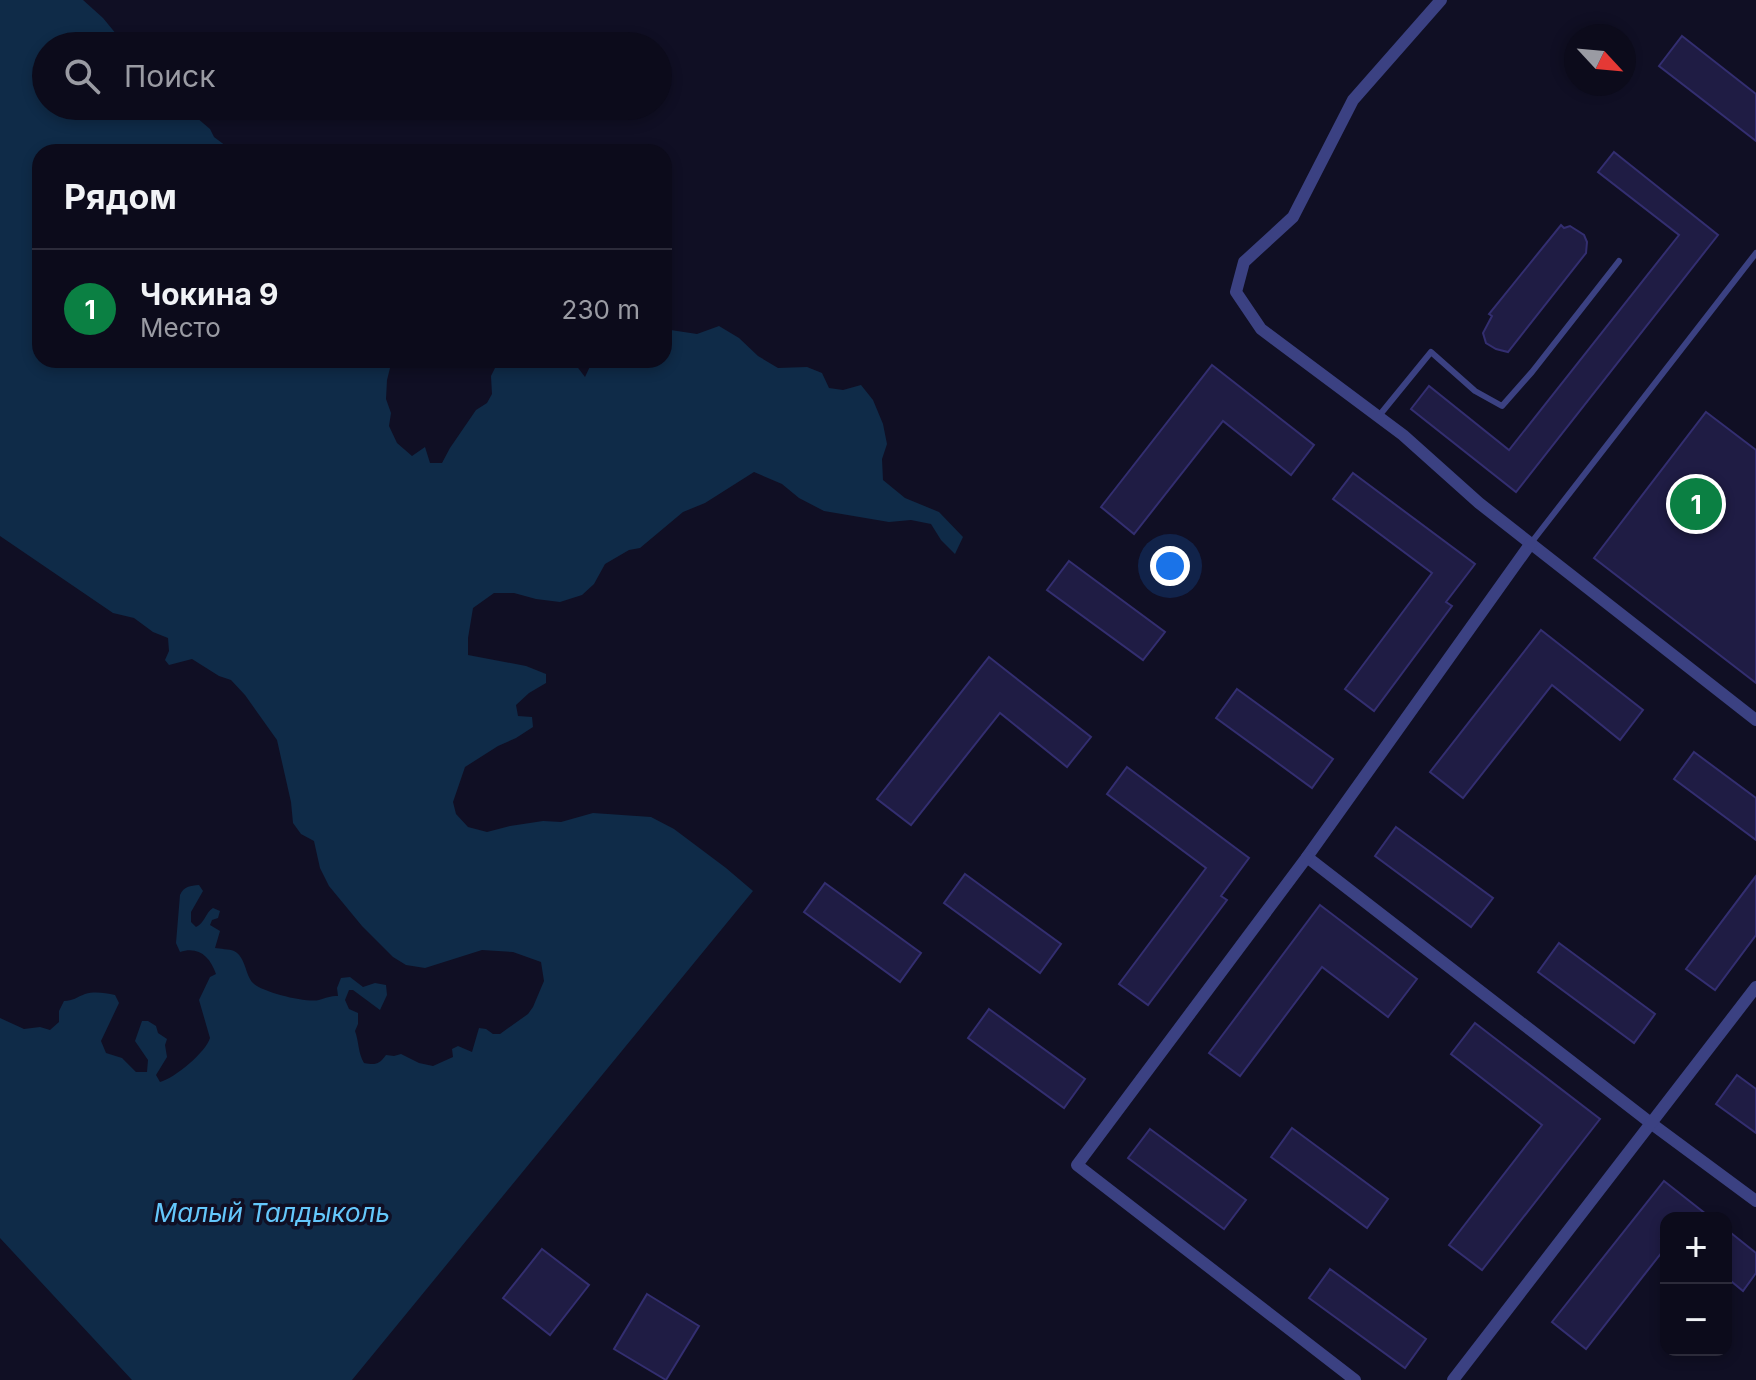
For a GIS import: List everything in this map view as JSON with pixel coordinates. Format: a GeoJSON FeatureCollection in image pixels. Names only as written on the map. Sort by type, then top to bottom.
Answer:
{"type":"FeatureCollection","features":[{"type":"Feature","properties":{"kind":"street"},"geometry":{"type":"LineString","coordinates":[[1441,0],[1353,100],[1293,217],[1244,262],[1236,292],[1261,329],[1403,435],[1479,503],[1756,720]]}},
{"type":"Feature","properties":{"kind":"street"},"geometry":{"type":"LineString","coordinates":[[1355,1380],[1077,1165],[1307,857],[1531,543]]}},
{"type":"Feature","properties":{"kind":"street"},"geometry":{"type":"LineString","coordinates":[[1307,857],[1756,1201]]}},
{"type":"Feature","properties":{"kind":"street"},"geometry":{"type":"LineString","coordinates":[[1453,1380],[1756,987]]}},
{"type":"Feature","properties":{"kind":"lane"},"geometry":{"type":"LineString","coordinates":[[1531,543],[1756,253]]}},
{"type":"Feature","properties":{"kind":"lane"},"geometry":{"type":"LineString","coordinates":[[1378,417],[1431,352],[1475,391],[1502,406],[1619,261]]}},
{"type":"Feature","properties":{"kind":"water","name":"Малый Талдыколь"},"geometry":{"type":"Polygon","coordinates":[[[0,0],[83,0],[114,32],[32,32],[32,120],[199,120],[223,144],[32,144],[32,368],[390,368],[386,399],[391,413],[389,426],[397,443],[412,456],[425,447],[430,463],[442,463],[476,410],[487,403],[492,394],[491,376],[495,368],[578,368],[585,377],[589,368],[672,368],[672,330],[697,334],[719,326],[778,368],[807,367],[822,373],[829,388],[843,390],[861,385],[873,400],[883,424],[887,444],[882,459],[883,480],[905,498],[939,512],[963,537],[955,554],[931,524],[911,520],[889,522],[824,511],[799,498],[782,484],[754,472],[705,503],[683,512],[640,548],[629,550],[605,564],[594,584],[582,595],[560,602],[514,593],[494,593],[473,608],[468,655],[526,666],[546,674],[546,683],[516,705],[518,716],[532,717],[533,727],[465,767],[453,802],[456,814],[468,827],[487,832],[543,821],[561,822],[593,813],[651,817],[674,829],[753,891],[352,1380],[132,1380],[0,1238],[0,1018],[24,1029],[40,1027],[50,1030],[59,1022],[59,1011],[64,1001],[92,993],[115,995],[119,1003],[101,1041],[106,1053],[122,1058],[136,1072],[147,1072],[148,1060],[135,1041],[142,1021],[148,1021],[167,1039],[167,1057],[156,1075],[160,1082],[181,1070],[203,1050],[210,1038],[199,1000],[210,977],[216,974],[203,954],[180,952],[176,943],[180,895],[188,887],[199,885],[203,891],[191,912],[191,922],[196,927],[213,908],[220,911],[218,918],[212,920],[210,925],[220,931],[215,948],[238,954],[250,980],[265,990],[304,1000],[319,1000],[338,996],[341,978],[350,977],[363,987],[375,983],[386,985],[387,995],[380,1010],[353,990],[349,990],[345,1000],[349,1009],[358,1013],[355,1031],[364,1063],[376,1064],[386,1055],[401,1054],[433,1066],[453,1057],[452,1049],[458,1046],[472,1052],[479,1028],[500,1034],[528,1014],[544,981],[541,962],[513,952],[482,950],[425,968],[406,965],[393,957],[329,886],[320,868],[314,841],[301,834],[293,823],[277,740],[231,680],[192,659],[169,665],[165,660],[169,651],[168,638],[153,632],[134,618],[113,613],[0,536],[0,0]]]}},
{"type":"Feature","properties":{"kind":"building"},"geometry":{"type":"Polygon","coordinates":[[[1682,36],[1756,94],[1756,141],[1659,66],[1682,36]]]}},
{"type":"Feature","properties":{"kind":"building"},"geometry":{"type":"Polygon","coordinates":[[[1614,152],[1718,235],[1516,492],[1411,409],[1429,386],[1509,450],[1679,235],[1598,172],[1614,152]]]}},
{"type":"Feature","properties":{"kind":"building"},"geometry":{"type":"Polygon","coordinates":[[[1561,225],[1564,228],[1570,226],[1584,235],[1586,253],[1508,352],[1496,349],[1486,343],[1483,333],[1492,316],[1489,314],[1561,225]]]}},
{"type":"Feature","properties":{"kind":"building"},"geometry":{"type":"Polygon","coordinates":[[[1212,365],[1314,445],[1291,475],[1223,421],[1134,534],[1101,507],[1212,365]]]}},
{"type":"Feature","properties":{"kind":"building"},"geometry":{"type":"Polygon","coordinates":[[[1706,412],[1756,450],[1756,683],[1594,558],[1706,412]]]}},
{"type":"Feature","properties":{"kind":"building"},"geometry":{"type":"Polygon","coordinates":[[[1353,473],[1475,564],[1446,602],[1452,606],[1374,711],[1345,689],[1432,573],[1333,499],[1353,473]]]}},
{"type":"Feature","properties":{"kind":"building"},"geometry":{"type":"Polygon","coordinates":[[[1069,561],[1165,632],[1143,660],[1047,590],[1069,561]]]}},
{"type":"Feature","properties":{"kind":"building"},"geometry":{"type":"Polygon","coordinates":[[[1541,630],[1643,710],[1620,740],[1552,685],[1463,798],[1430,772],[1541,630]]]}},
{"type":"Feature","properties":{"kind":"building"},"geometry":{"type":"Polygon","coordinates":[[[989,657],[1091,737],[1067,767],[1000,713],[911,825],[877,799],[989,657]]]}},
{"type":"Feature","properties":{"kind":"building"},"geometry":{"type":"Polygon","coordinates":[[[1237,689],[1333,759],[1312,788],[1216,718],[1237,689]]]}},
{"type":"Feature","properties":{"kind":"building"},"geometry":{"type":"Polygon","coordinates":[[[1694,752],[1756,798],[1756,840],[1674,779],[1694,752]]]}},
{"type":"Feature","properties":{"kind":"building"},"geometry":{"type":"Polygon","coordinates":[[[1127,767],[1249,858],[1221,896],[1227,900],[1148,1005],[1119,984],[1206,868],[1107,794],[1127,767]]]}},
{"type":"Feature","properties":{"kind":"building"},"geometry":{"type":"Polygon","coordinates":[[[1396,827],[1493,898],[1471,927],[1375,856],[1396,827]]]}},
{"type":"Feature","properties":{"kind":"building"},"geometry":{"type":"Polygon","coordinates":[[[965,874],[1061,944],[1040,973],[944,903],[965,874]]]}},
{"type":"Feature","properties":{"kind":"building"},"geometry":{"type":"Polygon","coordinates":[[[1756,876],[1756,935],[1715,990],[1686,969],[1756,876]]]}},
{"type":"Feature","properties":{"kind":"building"},"geometry":{"type":"Polygon","coordinates":[[[825,883],[921,953],[900,982],[804,912],[825,883]]]}},
{"type":"Feature","properties":{"kind":"building"},"geometry":{"type":"Polygon","coordinates":[[[1320,905],[1417,979],[1388,1017],[1322,967],[1240,1076],[1209,1053],[1320,905]]]}},
{"type":"Feature","properties":{"kind":"building"},"geometry":{"type":"Polygon","coordinates":[[[1559,943],[1655,1014],[1634,1043],[1538,972],[1559,943]]]}},
{"type":"Feature","properties":{"kind":"building"},"geometry":{"type":"Polygon","coordinates":[[[989,1009],[1085,1079],[1064,1108],[968,1038],[989,1009]]]}},
{"type":"Feature","properties":{"kind":"building"},"geometry":{"type":"Polygon","coordinates":[[[1475,1023],[1600,1119],[1482,1270],[1449,1245],[1542,1125],[1451,1054],[1475,1023]]]}},
{"type":"Feature","properties":{"kind":"building"},"geometry":{"type":"Polygon","coordinates":[[[1737,1075],[1756,1089],[1756,1133],[1716,1104],[1737,1075]]]}},
{"type":"Feature","properties":{"kind":"building"},"geometry":{"type":"Polygon","coordinates":[[[1292,1128],[1388,1199],[1367,1228],[1271,1157],[1292,1128]]]}},
{"type":"Feature","properties":{"kind":"building"},"geometry":{"type":"Polygon","coordinates":[[[1150,1129],[1246,1200],[1224,1229],[1128,1158],[1150,1129]]]}},
{"type":"Feature","properties":{"kind":"building"},"geometry":{"type":"Polygon","coordinates":[[[1664,1181],[1703,1212],[1660,1212],[1660,1255],[1586,1349],[1552,1322],[1664,1181]]]}},
{"type":"Feature","properties":{"kind":"building"},"geometry":{"type":"Polygon","coordinates":[[[1732,1234],[1756,1253],[1756,1273],[1743,1291],[1732,1282],[1732,1234]]]}},
{"type":"Feature","properties":{"kind":"building"},"geometry":{"type":"Polygon","coordinates":[[[542,1249],[589,1285],[550,1335],[503,1298],[542,1249]]]}},
{"type":"Feature","properties":{"kind":"building"},"geometry":{"type":"Polygon","coordinates":[[[1330,1269],[1426,1339],[1405,1368],[1309,1298],[1330,1269]]]}},
{"type":"Feature","properties":{"kind":"building"},"geometry":{"type":"Polygon","coordinates":[[[647,1294],[699,1326],[666,1380],[614,1349],[647,1294]]]}},
{"type":"Feature","properties":{"kind":"place","name":"Чокина 9"},"geometry":{"type":"Point","coordinates":[1696,504]}}]}
